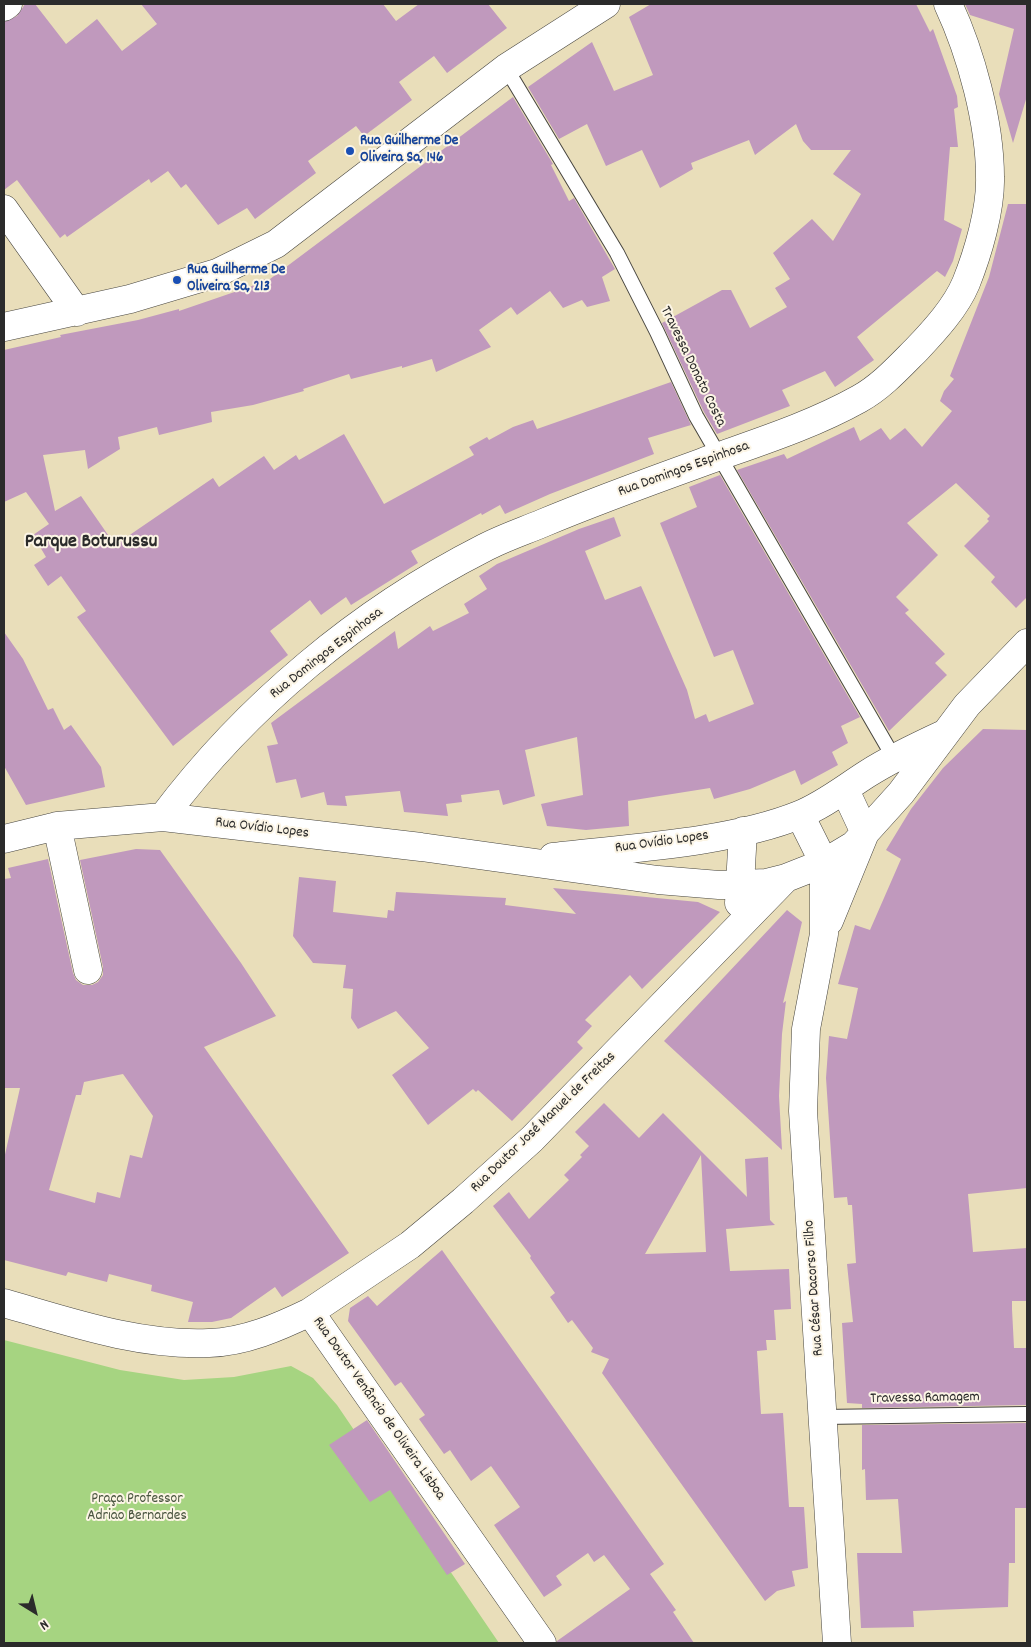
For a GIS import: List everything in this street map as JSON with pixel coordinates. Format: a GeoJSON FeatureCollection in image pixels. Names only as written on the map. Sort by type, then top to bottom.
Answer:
{"type":"FeatureCollection","features":[{"type":"Feature","properties":{"kind":"street"},"geometry":{"type":"LineString","coordinates":[[4,7],[8,4]]}},
{"type":"Feature","properties":{"kind":"street"},"geometry":{"type":"LineString","coordinates":[[4,327],[77,312],[217,273],[276,244],[506,68],[606,4]]}},
{"type":"Feature","properties":{"kind":"street","name":"Rua Domingos Espinhosa"},"geometry":{"type":"LineString","coordinates":[[163,817],[196,773],[231,735],[282,688],[360,624],[485,548],[584,506],[816,421],[862,398],[894,373],[934,330],[965,285],[983,229],[990,178],[982,111],[968,53],[948,4]]}},
{"type":"Feature","properties":{"kind":"street"},"geometry":{"type":"LineString","coordinates":[[4,209],[77,312]]}},
{"type":"Feature","properties":{"kind":"street","name":"Rua Doutor José Manuel de Freitas"},"geometry":{"type":"LineString","coordinates":[[310,1312],[410,1245],[470,1195],[532,1139],[736,932],[786,878],[824,863],[854,845],[901,794],[949,732],[967,705],[1027,643]]}},
{"type":"Feature","properties":{"kind":"street"},"geometry":{"type":"LineString","coordinates":[[894,758],[949,732]]}},
{"type":"Feature","properties":{"kind":"street","name":"Rua Ovídio Lopes"},"geometry":{"type":"LineString","coordinates":[[522,861],[743,831],[800,815],[845,790],[894,758]]}},
{"type":"Feature","properties":{"kind":"street"},"geometry":{"type":"LineString","coordinates":[[845,790],[865,833]]}},
{"type":"Feature","properties":{"kind":"street"},"geometry":{"type":"LineString","coordinates":[[800,815],[824,863]]}},
{"type":"Feature","properties":{"kind":"street","name":"Rua Ovídio Lopes"},"geometry":{"type":"LineString","coordinates":[[4,839],[57,826],[163,817],[522,861],[658,880],[741,884],[786,878]]}},
{"type":"Feature","properties":{"kind":"street"},"geometry":{"type":"LineString","coordinates":[[57,826],[88,970]]}},
{"type":"Feature","properties":{"kind":"street"},"geometry":{"type":"LineString","coordinates":[[736,932],[741,884],[743,831]]}},
{"type":"Feature","properties":{"kind":"street","name":"Rua César Dacorso Filho"},"geometry":{"type":"LineString","coordinates":[[824,934],[865,833]]}},
{"type":"Feature","properties":{"kind":"street","name":"Rua César Dacorso Filho"},"geometry":{"type":"LineString","coordinates":[[824,863],[824,934],[806,1029],[802,1111],[824,1416],[837,1643]]}},
{"type":"Feature","properties":{"kind":"street","name":"Rua Doutor Venâncio de Oliveira Lisboa"},"geometry":{"type":"LineString","coordinates":[[4,1303],[81,1325],[146,1340],[210,1344],[252,1336],[274,1329],[310,1312],[542,1643]]}},
{"type":"Feature","properties":{"kind":"lane","name":"Travessa Donato Costa"},"geometry":{"type":"LineString","coordinates":[[506,68],[620,260],[657,332],[696,416],[894,758]]}},
{"type":"Feature","properties":{"kind":"lane","name":"Travessa Ramagem"},"geometry":{"type":"LineString","coordinates":[[824,1416],[1027,1414]]}},
{"type":"Feature","properties":{"kind":"green space","name":"Praça Professor Adriao Bernardes"},"geometry":{"type":"Polygon","coordinates":[[[4,1340],[120,1370],[184,1380],[234,1377],[291,1366],[313,1378],[337,1405],[499,1643],[4,1643],[4,1340]]]}},
{"type":"Feature","properties":{"kind":"building"},"geometry":{"type":"Polygon","coordinates":[[[25,4],[35,4],[66,44],[97,19],[122,51],[157,24],[141,4],[383,4],[396,21],[419,4],[488,4],[507,28],[447,73],[434,56],[399,82],[412,100],[364,136],[356,126],[308,161],[316,173],[255,219],[247,208],[218,225],[186,184],[181,188],[168,171],[151,183],[149,179],[67,237],[65,234],[60,238],[17,180],[4,190],[4,22],[17,16],[25,4]]]}},
{"type":"Feature","properties":{"kind":"building"},"geometry":{"type":"Polygon","coordinates":[[[651,4],[916,4],[930,32],[933,29],[957,96],[958,107],[954,109],[958,147],[950,147],[944,220],[962,229],[953,261],[945,277],[937,271],[857,337],[874,360],[835,387],[825,371],[782,390],[790,406],[717,434],[704,412],[662,323],[722,290],[731,290],[750,328],[787,307],[775,288],[790,279],[773,253],[812,219],[833,241],[861,194],[833,174],[851,150],[811,150],[803,141],[796,124],[755,155],[749,140],[691,163],[693,169],[660,188],[642,150],[606,166],[587,124],[559,139],[528,87],[592,42],[614,91],[653,75],[629,17],[651,4]]]}},
{"type":"Feature","properties":{"kind":"building"},"geometry":{"type":"Polygon","coordinates":[[[965,4],[1027,4],[1027,96],[1013,143],[999,94],[1014,29],[970,15],[965,4]]]}},
{"type":"Feature","properties":{"kind":"building"},"geometry":{"type":"Polygon","coordinates":[[[513,97],[553,164],[551,165],[569,201],[574,198],[615,269],[602,277],[610,301],[587,307],[582,300],[563,308],[550,291],[517,315],[511,307],[479,330],[491,347],[436,372],[432,359],[402,368],[402,366],[351,379],[349,374],[303,389],[304,391],[253,405],[211,412],[212,422],[159,435],[157,427],[118,437],[120,449],[88,469],[85,450],[43,455],[55,511],[81,496],[115,545],[213,478],[219,487],[264,456],[274,470],[296,455],[299,460],[344,434],[384,504],[474,455],[469,447],[487,437],[489,440],[513,427],[533,420],[537,429],[671,382],[691,425],[648,438],[654,454],[550,494],[505,514],[500,505],[482,515],[481,513],[411,551],[418,563],[351,605],[346,597],[321,615],[310,600],[270,631],[288,655],[173,746],[77,617],[86,611],[61,576],[48,586],[34,565],[46,557],[33,535],[49,524],[26,492],[4,502],[4,350],[61,337],[60,335],[138,320],[179,309],[179,311],[252,286],[265,279],[266,282],[513,97]]]}},
{"type":"Feature","properties":{"kind":"building"},"geometry":{"type":"Polygon","coordinates":[[[1008,204],[1027,204],[1027,597],[1016,608],[991,582],[995,577],[964,546],[989,521],[987,519],[990,516],[956,483],[907,523],[938,555],[896,597],[909,610],[905,613],[945,654],[935,663],[947,675],[889,731],[737,470],[784,454],[787,459],[854,427],[860,441],[881,428],[890,440],[905,428],[922,447],[952,411],[940,401],[944,391],[954,379],[950,376],[989,277],[1008,204]]]}},
{"type":"Feature","properties":{"kind":"building"},"geometry":{"type":"Polygon","coordinates":[[[720,475],[860,717],[841,726],[848,743],[832,752],[838,765],[801,785],[795,770],[750,789],[714,799],[710,788],[628,801],[629,826],[586,830],[547,826],[541,804],[583,795],[577,737],[525,750],[535,796],[503,805],[499,790],[461,795],[462,802],[446,804],[448,816],[404,812],[400,791],[345,796],[347,806],[327,805],[324,792],[301,798],[296,779],[276,783],[267,746],[278,744],[271,723],[395,631],[398,649],[430,626],[433,631],[469,613],[464,604],[487,589],[479,576],[497,564],[579,529],[614,517],[621,536],[585,551],[605,600],[641,586],[687,690],[695,719],[706,714],[709,722],[754,704],[733,650],[714,657],[660,523],[697,507],[689,487],[720,475]]]}},
{"type":"Feature","properties":{"kind":"building"},"geometry":{"type":"Polygon","coordinates":[[[4,632],[23,659],[48,710],[53,708],[64,730],[71,725],[101,767],[105,787],[26,805],[4,766],[4,632]]]}},
{"type":"Feature","properties":{"kind":"building"},"geometry":{"type":"Polygon","coordinates":[[[983,729],[1027,730],[1027,1188],[968,1194],[973,1252],[1027,1248],[1027,1301],[1012,1301],[1012,1309],[1014,1348],[1027,1348],[1027,1405],[862,1408],[862,1404],[847,1403],[842,1323],[853,1322],[847,1264],[856,1263],[852,1205],[848,1205],[847,1197],[834,1198],[826,1078],[829,1036],[847,1039],[858,988],[838,984],[855,925],[870,930],[901,859],[886,850],[911,809],[943,768],[983,729]]]}},
{"type":"Feature","properties":{"kind":"building"},"geometry":{"type":"Polygon","coordinates":[[[136,849],[160,850],[241,963],[276,1016],[204,1047],[349,1253],[282,1297],[275,1287],[231,1318],[212,1322],[188,1322],[193,1302],[151,1291],[152,1285],[109,1274],[107,1282],[68,1272],[66,1276],[4,1260],[4,1159],[20,1088],[4,1088],[4,879],[11,878],[8,868],[48,859],[73,973],[76,980],[83,985],[92,985],[98,982],[103,975],[103,967],[80,860],[136,849]],[[123,1074],[84,1082],[81,1095],[76,1095],[49,1190],[95,1203],[97,1192],[120,1198],[130,1155],[142,1158],[153,1116],[123,1074]]]}},
{"type":"Feature","properties":{"kind":"building"},"geometry":{"type":"Polygon","coordinates":[[[299,877],[336,881],[333,912],[387,918],[388,910],[394,911],[396,892],[506,898],[505,905],[576,914],[553,888],[698,902],[720,912],[642,989],[630,975],[585,1020],[592,1026],[577,1042],[583,1048],[512,1121],[478,1090],[476,1092],[473,1089],[428,1125],[392,1075],[429,1048],[396,1011],[358,1029],[351,1018],[353,989],[343,988],[346,965],[313,963],[293,936],[299,877]]]}},
{"type":"Feature","properties":{"kind":"building"},"geometry":{"type":"Polygon","coordinates":[[[787,910],[802,922],[783,1003],[786,1001],[782,1034],[779,1096],[782,1150],[664,1041],[787,910]]]}},
{"type":"Feature","properties":{"kind":"building"},"geometry":{"type":"Polygon","coordinates":[[[604,1103],[639,1138],[663,1113],[747,1197],[745,1159],[768,1157],[770,1220],[775,1225],[726,1229],[730,1271],[789,1269],[791,1309],[774,1310],[776,1340],[766,1340],[767,1350],[757,1351],[761,1414],[783,1413],[789,1507],[804,1507],[808,1568],[792,1571],[795,1586],[777,1591],[765,1601],[602,1373],[609,1359],[591,1352],[593,1348],[572,1320],[568,1323],[550,1297],[555,1293],[530,1258],[531,1256],[493,1206],[509,1192],[529,1219],[569,1180],[564,1175],[582,1157],[580,1155],[589,1146],[575,1132],[604,1103]],[[701,1155],[645,1254],[706,1252],[701,1155]]]}},
{"type":"Feature","properties":{"kind":"building"},"geometry":{"type":"Polygon","coordinates":[[[442,1250],[664,1564],[650,1574],[676,1610],[673,1612],[694,1643],[557,1643],[557,1641],[630,1589],[604,1555],[594,1562],[588,1553],[556,1576],[562,1585],[544,1597],[494,1525],[520,1507],[491,1466],[471,1481],[450,1450],[444,1454],[419,1419],[425,1415],[401,1382],[395,1386],[348,1321],[350,1308],[368,1296],[377,1306],[442,1250]]]}},
{"type":"Feature","properties":{"kind":"building"},"geometry":{"type":"Polygon","coordinates":[[[367,1420],[465,1564],[447,1575],[390,1490],[370,1502],[329,1445],[367,1420]]]}},
{"type":"Feature","properties":{"kind":"building"},"geometry":{"type":"Polygon","coordinates":[[[1027,1423],[1027,1508],[1015,1508],[1015,1563],[1009,1563],[1008,1607],[913,1611],[914,1627],[861,1628],[857,1553],[902,1553],[898,1499],[866,1500],[865,1469],[862,1470],[862,1425],[1027,1423]]]}},
{"type":"Feature","properties":{"kind":"place","name":"Rua Guilherme De Oliveira Sa, 146"},"geometry":{"type":"Point","coordinates":[350,151]}},
{"type":"Feature","properties":{"kind":"place","name":"Rua Guilherme De Oliveira Sa, 213"},"geometry":{"type":"Point","coordinates":[177,280]}},
{"type":"Feature","properties":{"kind":"district","name":"Parque Boturussu"},"geometry":{"type":"Point","coordinates":[91,543]}}]}
